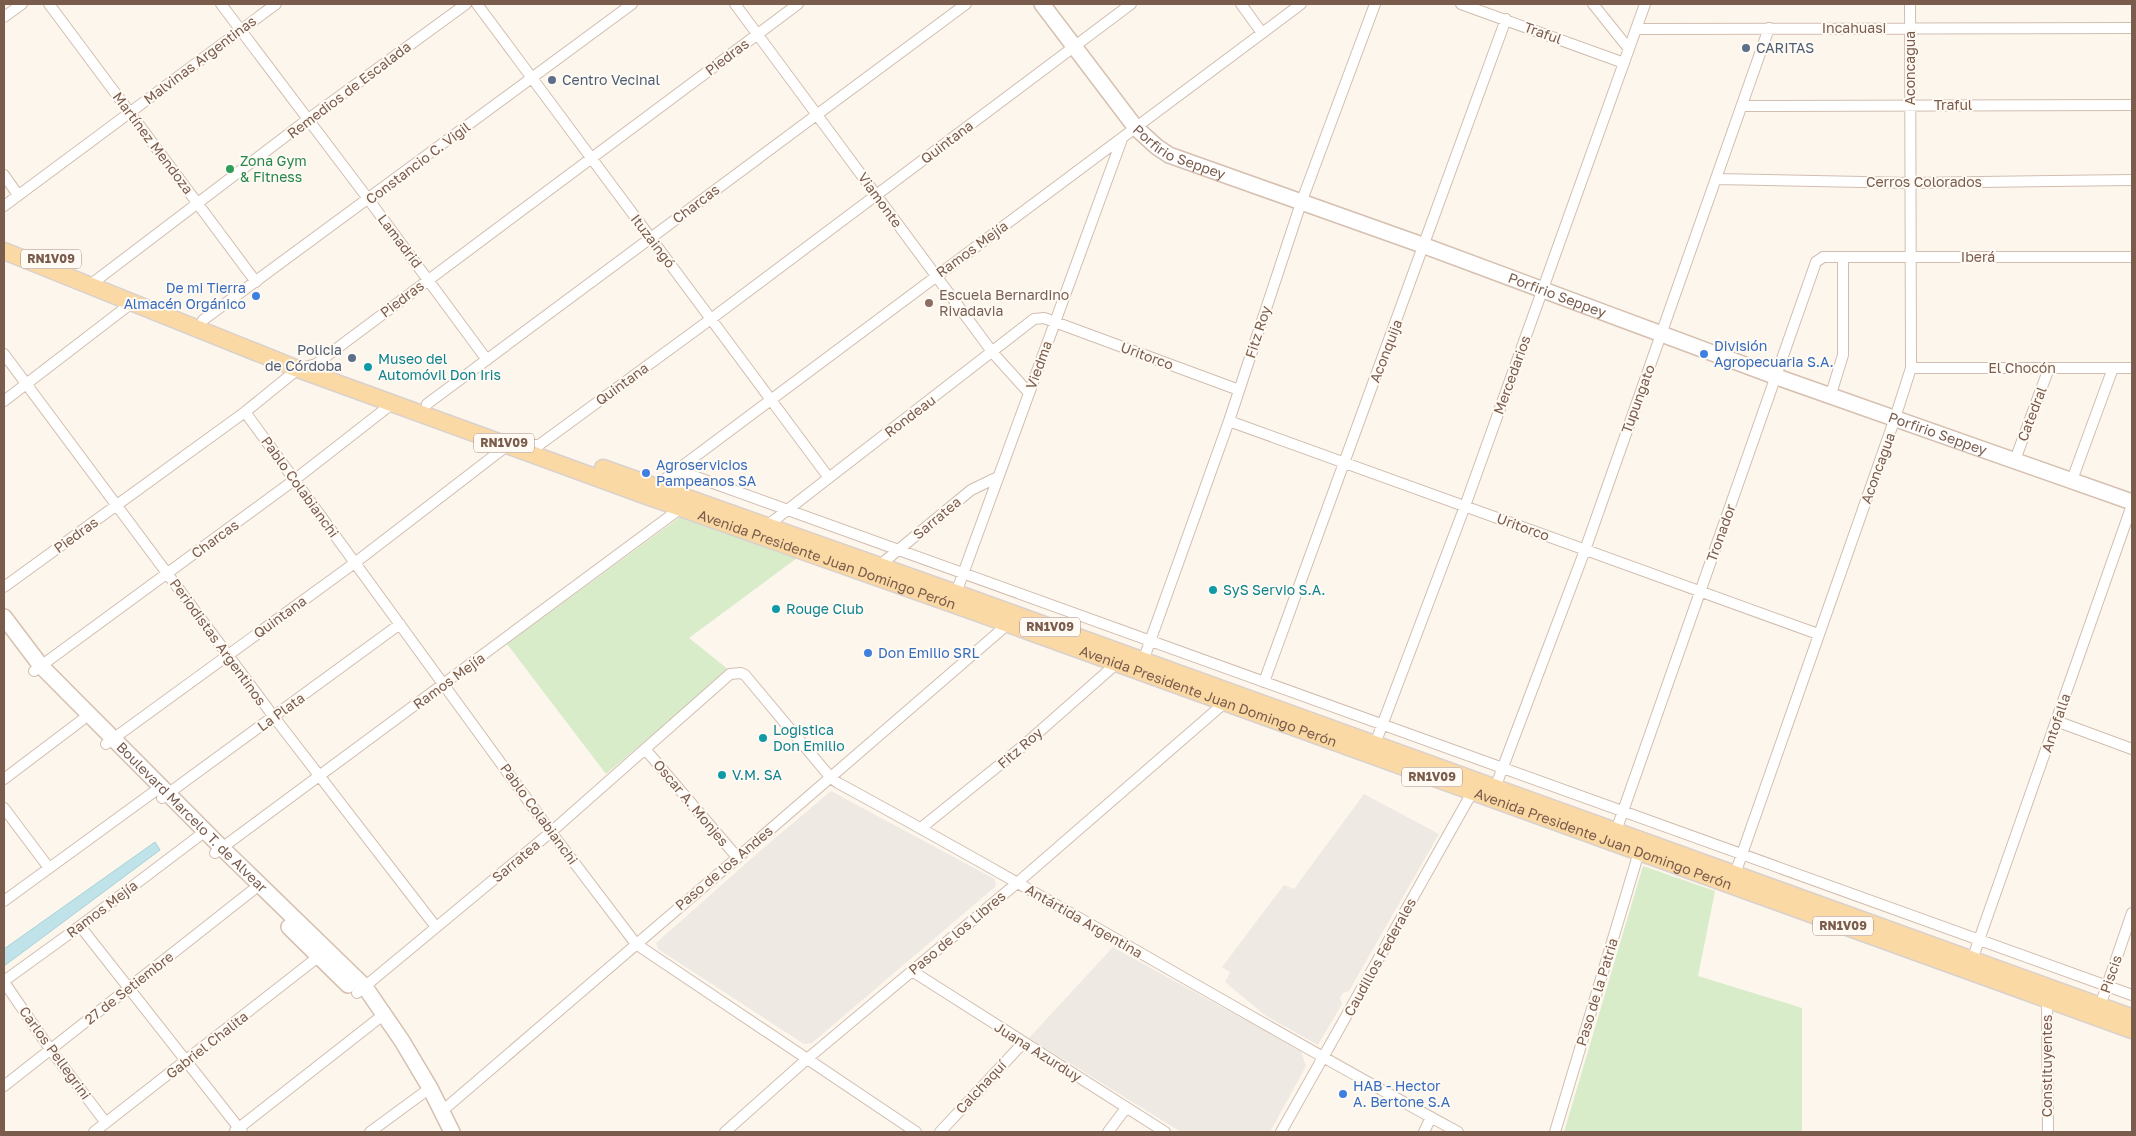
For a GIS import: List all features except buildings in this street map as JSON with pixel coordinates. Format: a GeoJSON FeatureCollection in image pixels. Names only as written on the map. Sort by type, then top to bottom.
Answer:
{"type":"FeatureCollection","features":[{"type":"Feature","properties":{"kind":"main road","name":"Porfirio Seppey"},"geometry":{"type":"LineString","coordinates":[[1042,4],[1136,128],[1169,155],[1425,246],[1777,377],[1831,394],[2132,503]]}},
{"type":"Feature","properties":{"kind":"main road","name":"Avenida Presidente Juan Domingo Perón"},"geometry":{"type":"LineString","coordinates":[[4,240],[95,282],[133,302],[298,368],[393,403],[508,445],[649,491],[768,525],[1143,661],[1230,698],[1475,787],[1495,788],[2132,1018]]}},
{"type":"Feature","properties":{"kind":"main road","name":"Avenida Presidente Juan Domingo Perón"},"geometry":{"type":"LineString","coordinates":[[4,251],[203,320],[316,364],[539,445],[649,491],[681,508],[1116,664],[1375,744],[1475,787],[1639,852],[2132,1030]]}},
{"type":"Feature","properties":{"kind":"main road","name":"Boulevard Marcelo T. de Alvear"},"geometry":{"type":"LineString","coordinates":[[4,617],[38,668],[82,720],[110,742]]}},
{"type":"Feature","properties":{"kind":"main road","name":"Boulevard Marcelo T. de Alvear"},"geometry":{"type":"LineString","coordinates":[[4,631],[161,794],[361,990],[402,1041],[430,1088],[452,1132]]}},
{"type":"Feature","properties":{"kind":"main road","name":"Boulevard Marcelo T. de Alvear"},"geometry":{"type":"LineString","coordinates":[[161,794],[199,836],[219,851],[253,890],[318,957],[361,990]]}},
{"type":"Feature","properties":{"kind":"street"},"geometry":{"type":"LineString","coordinates":[[4,17],[22,4]]}},
{"type":"Feature","properties":{"kind":"street","name":"Martínez Mendoza"},"geometry":{"type":"LineString","coordinates":[[49,4],[256,282]]}},
{"type":"Feature","properties":{"kind":"street","name":"Lamadrid"},"geometry":{"type":"LineString","coordinates":[[221,4],[369,200],[486,360]]}},
{"type":"Feature","properties":{"kind":"street","name":"Malvinas Argentinas"},"geometry":{"type":"LineString","coordinates":[[4,206],[276,4]]}},
{"type":"Feature","properties":{"kind":"street","name":"Remedios de Escalada"},"geometry":{"type":"LineString","coordinates":[[95,282],[307,120],[466,4]]}},
{"type":"Feature","properties":{"kind":"street","name":"Ituzaingó"},"geometry":{"type":"LineString","coordinates":[[477,4],[829,478]]}},
{"type":"Feature","properties":{"kind":"street","name":"Constancio C. Vigil"},"geometry":{"type":"LineString","coordinates":[[203,320],[369,200],[632,4]]}},
{"type":"Feature","properties":{"kind":"street","name":"Viamonte"},"geometry":{"type":"LineString","coordinates":[[735,4],[993,353],[1029,393]]}},
{"type":"Feature","properties":{"kind":"street","name":"Piedras"},"geometry":{"type":"LineString","coordinates":[[4,587],[245,412],[298,368],[316,364],[798,4]]}},
{"type":"Feature","properties":{"kind":"street","name":"Charcas"},"geometry":{"type":"LineString","coordinates":[[427,404],[966,4]]}},
{"type":"Feature","properties":{"kind":"street","name":"Quintana"},"geometry":{"type":"LineString","coordinates":[[539,445],[711,319],[1131,4]]}},
{"type":"Feature","properties":{"kind":"street"},"geometry":{"type":"LineString","coordinates":[[1241,4],[1262,33]]}},
{"type":"Feature","properties":{"kind":"street","name":"Ramos Mejía"},"geometry":{"type":"LineString","coordinates":[[649,491],[935,275],[1301,4]]}},
{"type":"Feature","properties":{"kind":"street","name":"Fitz Roy"},"geometry":{"type":"LineString","coordinates":[[1143,661],[1239,390],[1301,203],[1375,4]]}},
{"type":"Feature","properties":{"kind":"street","name":"Traful"},"geometry":{"type":"LineString","coordinates":[[1462,4],[1624,63]]}},
{"type":"Feature","properties":{"kind":"street"},"geometry":{"type":"LineString","coordinates":[[1593,4],[1629,49]]}},
{"type":"Feature","properties":{"kind":"street","name":"Mercedarios"},"geometry":{"type":"LineString","coordinates":[[1375,744],[1465,506],[1645,4]]}},
{"type":"Feature","properties":{"kind":"street","name":"Aconcagua"},"geometry":{"type":"LineString","coordinates":[[1735,874],[1911,368],[1910,4]]}},
{"type":"Feature","properties":{"kind":"street","name":"Aconquija"},"geometry":{"type":"LineString","coordinates":[[1264,682],[1425,246],[1506,19]]}},
{"type":"Feature","properties":{"kind":"street","name":"Tupungato"},"geometry":{"type":"LineString","coordinates":[[1495,788],[1585,550],[1769,28]]}},
{"type":"Feature","properties":{"kind":"street","name":"Incahuasi"},"geometry":{"type":"LineString","coordinates":[[1637,29],[2132,28]]}},
{"type":"Feature","properties":{"kind":"street","name":"Traful"},"geometry":{"type":"LineString","coordinates":[[1743,106],[2132,105]]}},
{"type":"Feature","properties":{"kind":"street","name":"Viedma"},"geometry":{"type":"LineString","coordinates":[[956,593],[1122,138]]}},
{"type":"Feature","properties":{"kind":"street"},"geometry":{"type":"LineString","coordinates":[[4,175],[18,195]]}},
{"type":"Feature","properties":{"kind":"street","name":"Cerros Colorados"},"geometry":{"type":"LineString","coordinates":[[1717,178],[1911,183],[2132,180]]}},
{"type":"Feature","properties":{"kind":"street","name":"Iberá"},"geometry":{"type":"LineString","coordinates":[[1824,257],[2132,257]]}},
{"type":"Feature","properties":{"kind":"street","name":"Tronador"},"geometry":{"type":"LineString","coordinates":[[1616,831],[1816,262],[1824,257]]}},
{"type":"Feature","properties":{"kind":"street"},"geometry":{"type":"LineString","coordinates":[[1831,394],[1843,355],[1844,257]]}},
{"type":"Feature","properties":{"kind":"street"},"geometry":{"type":"LineString","coordinates":[[4,401],[133,302]]}},
{"type":"Feature","properties":{"kind":"street","name":"Rondeau"},"geometry":{"type":"LineString","coordinates":[[768,525],[1034,320],[1044,318],[1055,322]]}},
{"type":"Feature","properties":{"kind":"street","name":"Uritorco"},"geometry":{"type":"LineString","coordinates":[[1055,322],[1239,390]]}},
{"type":"Feature","properties":{"kind":"street","name":"Periodistas Argentinos"},"geometry":{"type":"LineString","coordinates":[[4,354],[274,717],[436,928]]}},
{"type":"Feature","properties":{"kind":"street","name":"El Chocón"},"geometry":{"type":"LineString","coordinates":[[1911,368],[2132,368]]}},
{"type":"Feature","properties":{"kind":"street","name":"Catedral"},"geometry":{"type":"LineString","coordinates":[[2015,460],[2049,368]]}},
{"type":"Feature","properties":{"kind":"street"},"geometry":{"type":"LineString","coordinates":[[2072,480],[2113,368]]}},
{"type":"Feature","properties":{"kind":"street","name":"Charcas"},"geometry":{"type":"LineString","coordinates":[[38,668],[294,480],[393,403]]}},
{"type":"Feature","properties":{"kind":"street","name":"Pablo Colabianchi"},"geometry":{"type":"LineString","coordinates":[[245,412],[634,946],[916,1132]]}},
{"type":"Feature","properties":{"kind":"street","name":"Uritorco"},"geometry":{"type":"LineString","coordinates":[[1228,421],[1700,593],[1818,634]]}},
{"type":"Feature","properties":{"kind":"street"},"geometry":{"type":"LineString","coordinates":[[508,445],[539,445]]}},
{"type":"Feature","properties":{"kind":"street","name":"Quintana"},"geometry":{"type":"LineString","coordinates":[[110,742],[227,654],[356,562],[508,445]]}},
{"type":"Feature","properties":{"kind":"street"},"geometry":{"type":"LineString","coordinates":[[677,470],[2132,995]]}},
{"type":"Feature","properties":{"kind":"street","name":"Sarratea"},"geometry":{"type":"LineString","coordinates":[[880,565],[971,490],[998,477]]}},
{"type":"Feature","properties":{"kind":"street","name":"Antofalla"},"geometry":{"type":"LineString","coordinates":[[1972,960],[2132,503]]}},
{"type":"Feature","properties":{"kind":"street","name":"Ramos Mejía"},"geometry":{"type":"LineString","coordinates":[[219,851],[681,508]]}},
{"type":"Feature","properties":{"kind":"street","name":"La Plata"},"geometry":{"type":"LineString","coordinates":[[4,901],[49,868],[274,717],[400,624]]}},
{"type":"Feature","properties":{"kind":"street","name":"Paso de los Andes"},"geometry":{"type":"LineString","coordinates":[[441,1112],[1008,624]]}},
{"type":"Feature","properties":{"kind":"street","name":"Fitz Roy"},"geometry":{"type":"LineString","coordinates":[[921,828],[1017,751],[1116,664]]}},
{"type":"Feature","properties":{"kind":"street","name":"Sarratea"},"geometry":{"type":"LineString","coordinates":[[361,990],[551,832],[730,674],[741,673]]}},
{"type":"Feature","properties":{"kind":"street","name":"Antártida Argentina"},"geometry":{"type":"LineString","coordinates":[[741,673],[746,675],[831,778],[1322,1058],[1458,1132]]}},
{"type":"Feature","properties":{"kind":"street","name":"Paso de los Libres"},"geometry":{"type":"LineString","coordinates":[[726,1132],[807,1059],[1017,883],[1230,698]]}},
{"type":"Feature","properties":{"kind":"street"},"geometry":{"type":"LineString","coordinates":[[4,779],[82,720]]}},
{"type":"Feature","properties":{"kind":"street"},"geometry":{"type":"LineString","coordinates":[[2056,721],[2132,749]]}},
{"type":"Feature","properties":{"kind":"street","name":"Oscar A. Monjes"},"geometry":{"type":"LineString","coordinates":[[645,749],[737,857]]}},
{"type":"Feature","properties":{"kind":"street","name":"Caudillos Federales"},"geometry":{"type":"LineString","coordinates":[[1282,1132],[1475,787]]}},
{"type":"Feature","properties":{"kind":"street"},"geometry":{"type":"LineString","coordinates":[[4,808],[49,868]]}},
{"type":"Feature","properties":{"kind":"street","name":"Ramos Mejía"},"geometry":{"type":"LineString","coordinates":[[4,981],[199,836]]}},
{"type":"Feature","properties":{"kind":"street","name":"Paso de la Patria"},"geometry":{"type":"LineString","coordinates":[[1555,1132],[1639,852]]}},
{"type":"Feature","properties":{"kind":"street","name":"27 de Setiembre"},"geometry":{"type":"LineString","coordinates":[[4,1086],[253,890]]}},
{"type":"Feature","properties":{"kind":"street","name":"Piscis"},"geometry":{"type":"LineString","coordinates":[[2100,1006],[2132,913]]}},
{"type":"Feature","properties":{"kind":"street"},"geometry":{"type":"LineString","coordinates":[[80,926],[187,1061],[238,1131],[383,1015]]}},
{"type":"Feature","properties":{"kind":"street"},"geometry":{"type":"LineString","coordinates":[[634,946],[792,1056]]}},
{"type":"Feature","properties":{"kind":"street","name":"Gabriel Chalita"},"geometry":{"type":"LineString","coordinates":[[94,1132],[318,957]]}},
{"type":"Feature","properties":{"kind":"street","name":"Juana Azurduy"},"geometry":{"type":"LineString","coordinates":[[912,971],[1165,1132]]}},
{"type":"Feature","properties":{"kind":"street","name":"Carlos Pellegrini"},"geometry":{"type":"LineString","coordinates":[[4,981],[50,1049],[106,1123]]}},
{"type":"Feature","properties":{"kind":"street","name":"Constituyentes"},"geometry":{"type":"LineString","coordinates":[[2047,1000],[2048,1132]]}},
{"type":"Feature","properties":{"kind":"street","name":"Calchaquí"},"geometry":{"type":"LineString","coordinates":[[940,1132],[1023,1043]]}},
{"type":"Feature","properties":{"kind":"street"},"geometry":{"type":"LineString","coordinates":[[370,1132],[430,1088]]}},
{"type":"Feature","properties":{"kind":"street"},"geometry":{"type":"LineString","coordinates":[[1108,1132],[1126,1108]]}},
{"type":"Feature","properties":{"kind":"street"},"geometry":{"type":"LineString","coordinates":[[1424,1132],[1431,1118]]}},
{"type":"Feature","properties":{"kind":"shaded area"},"geometry":{"type":"Polygon","coordinates":[[[831,791],[995,879],[996,886],[812,1043],[804,1044],[658,949],[656,943],[831,791]]]}},
{"type":"Feature","properties":{"kind":"shaded area"},"geometry":{"type":"Polygon","coordinates":[[[1364,794],[1439,834],[1349,991],[1343,993],[1340,998],[1342,1004],[1318,1045],[1266,1016],[1225,982],[1230,972],[1222,967],[1284,885],[1294,889],[1364,794]]]}},
{"type":"Feature","properties":{"kind":"shaded area"},"geometry":{"type":"Polygon","coordinates":[[[1113,947],[1301,1051],[1306,1066],[1270,1132],[1181,1132],[1029,1038],[1113,947]]]}},
{"type":"Feature","properties":{"kind":"green space"},"geometry":{"type":"Polygon","coordinates":[[[680,517],[797,558],[689,638],[729,670],[606,774],[507,644],[680,517]]]}},
{"type":"Feature","properties":{"kind":"green space"},"geometry":{"type":"Polygon","coordinates":[[[1643,866],[1715,891],[1698,976],[1802,1008],[1802,1132],[1564,1132],[1643,866]]]}},
{"type":"Feature","properties":{"kind":"water"},"geometry":{"type":"Polygon","coordinates":[[[155,842],[160,850],[4,966],[4,949],[155,842]]]}},
{"type":"Feature","properties":{"kind":"place","name":"CARITAS"},"geometry":{"type":"Point","coordinates":[1746,48]}},
{"type":"Feature","properties":{"kind":"place","name":"Centro Vecinal"},"geometry":{"type":"Point","coordinates":[552,80]}},
{"type":"Feature","properties":{"kind":"place","name":"Zona Gym & Fitness"},"geometry":{"type":"Point","coordinates":[230,169]}},
{"type":"Feature","properties":{"kind":"place","name":"De mi Tierra Almacén Orgánico"},"geometry":{"type":"Point","coordinates":[256,296]}},
{"type":"Feature","properties":{"kind":"place","name":"Escuela Bernardino Rivadavia"},"geometry":{"type":"Point","coordinates":[929,303]}},
{"type":"Feature","properties":{"kind":"place","name":"División Agropecuaria S.A."},"geometry":{"type":"Point","coordinates":[1704,354]}},
{"type":"Feature","properties":{"kind":"place","name":"Policia de Córdoba"},"geometry":{"type":"Point","coordinates":[352,358]}},
{"type":"Feature","properties":{"kind":"place","name":"Museo del Automóvil Don Iris"},"geometry":{"type":"Point","coordinates":[368,367]}},
{"type":"Feature","properties":{"kind":"place","name":"Agroservicios Pampeanos SA"},"geometry":{"type":"Point","coordinates":[646,473]}},
{"type":"Feature","properties":{"kind":"place","name":"SyS Servio S.A."},"geometry":{"type":"Point","coordinates":[1213,590]}},
{"type":"Feature","properties":{"kind":"place","name":"Rouge Club"},"geometry":{"type":"Point","coordinates":[776,609]}},
{"type":"Feature","properties":{"kind":"place","name":"Don Emilio SRL"},"geometry":{"type":"Point","coordinates":[868,653]}},
{"type":"Feature","properties":{"kind":"place","name":"Logistica Don Emilio"},"geometry":{"type":"Point","coordinates":[763,738]}},
{"type":"Feature","properties":{"kind":"place","name":"V.M. SA"},"geometry":{"type":"Point","coordinates":[722,775]}},
{"type":"Feature","properties":{"kind":"place","name":"HAB - Hector A. Bertone S.A"},"geometry":{"type":"Point","coordinates":[1343,1094]}}]}
